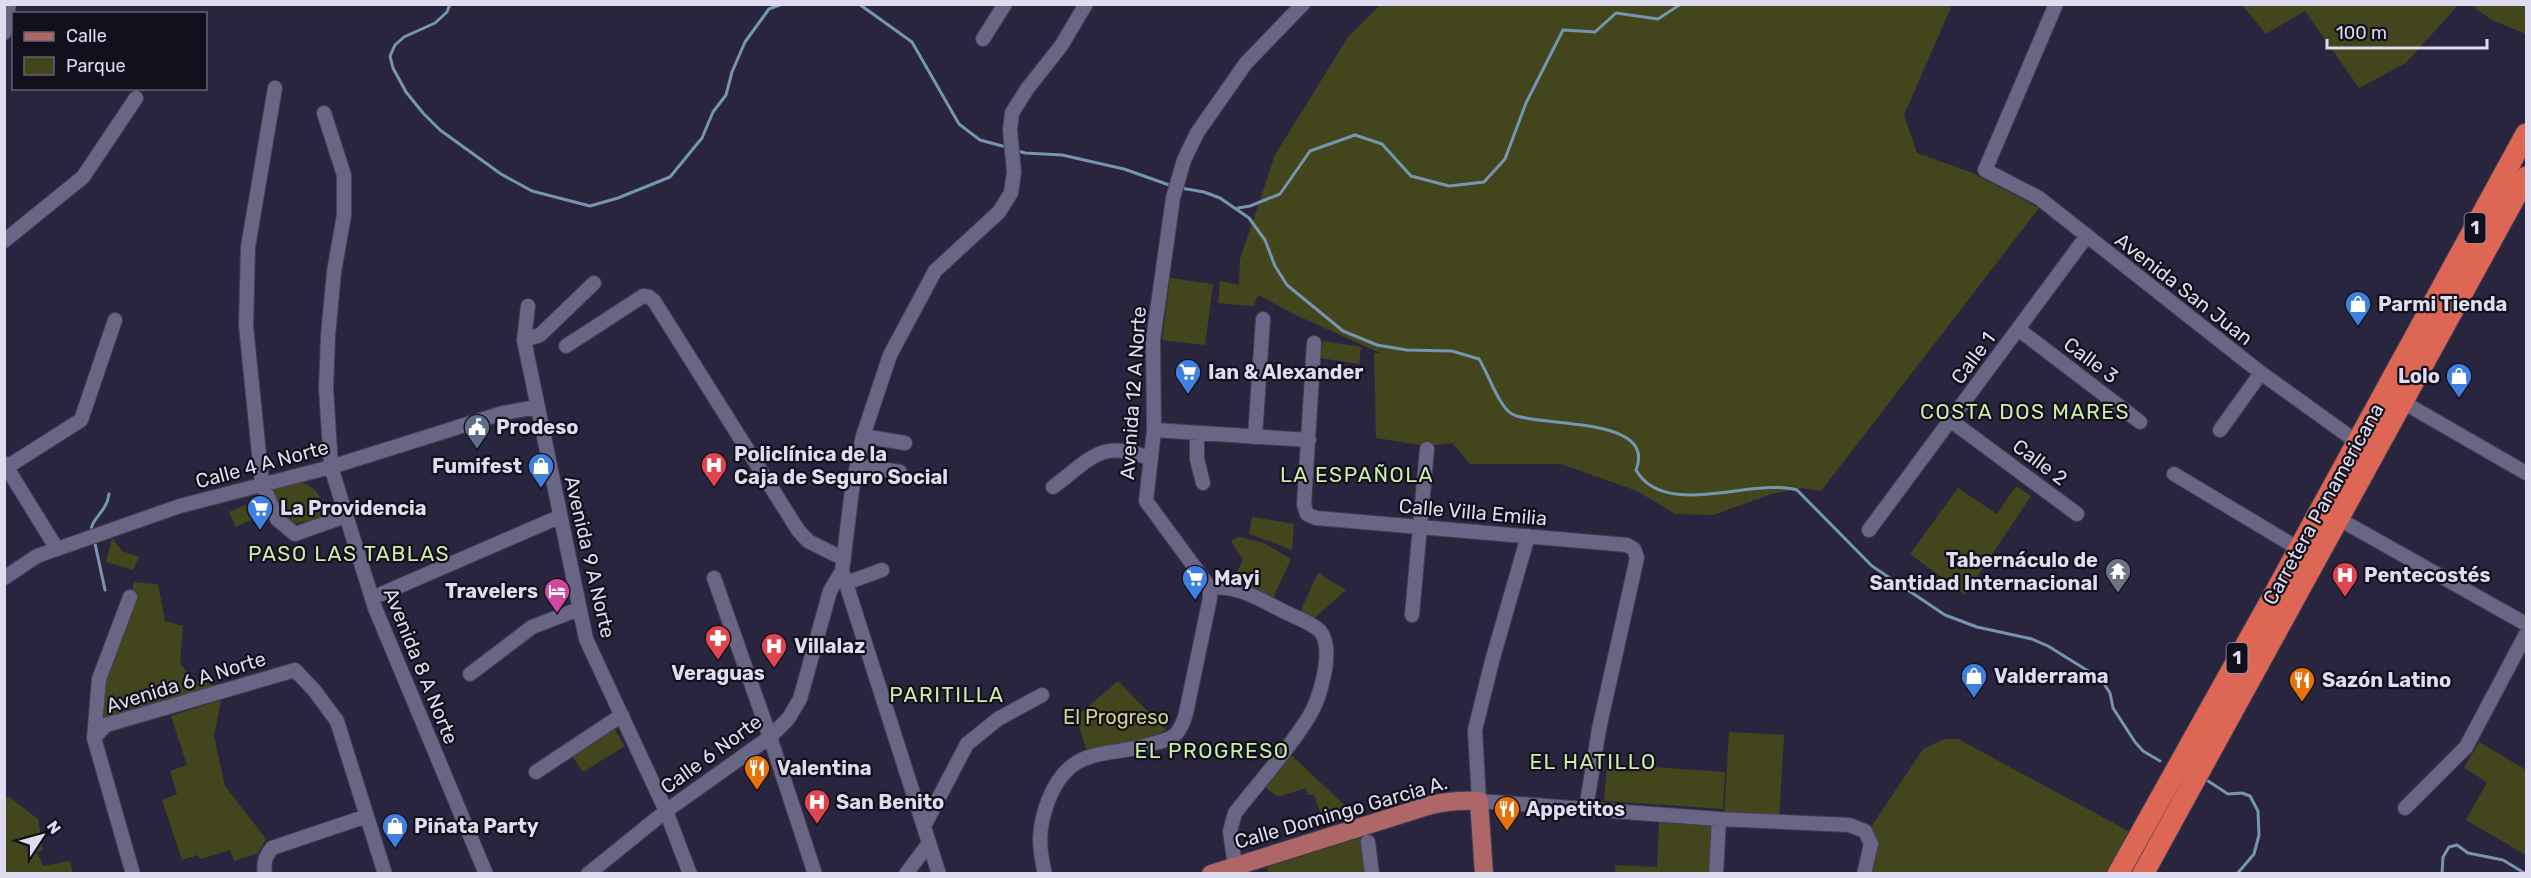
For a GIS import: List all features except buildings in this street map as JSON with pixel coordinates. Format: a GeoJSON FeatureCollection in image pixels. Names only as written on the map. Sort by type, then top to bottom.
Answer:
{"type":"FeatureCollection","features":[{"type":"Feature","properties":{"kind":"highway","name":"Carretera Panamericana"},"geometry":{"type":"LineString","coordinates":[[2118,873],[2271,600],[2526,134]]}},
{"type":"Feature","properties":{"kind":"highway","name":"Carretera Panamericana"},"geometry":{"type":"LineString","coordinates":[[2143,873],[2526,177]]}},
{"type":"Feature","properties":{"kind":"highway"},"geometry":{"type":"LineString","coordinates":[[2271,600],[2294,575],[2321,527],[2337,518],[2335,500],[2354,449]]}},
{"type":"Feature","properties":{"kind":"main road","name":"Calle Domingo Garcia A."},"geometry":{"type":"LineString","coordinates":[[1211,873],[1446,801],[1479,801]]}},
{"type":"Feature","properties":{"kind":"main road"},"geometry":{"type":"LineString","coordinates":[[1479,801],[1484,873]]}},
{"type":"Feature","properties":{"kind":"street"},"geometry":{"type":"LineString","coordinates":[[4,33],[9,4]]}},
{"type":"Feature","properties":{"kind":"street"},"geometry":{"type":"LineString","coordinates":[[983,39],[1005,4]]}},
{"type":"Feature","properties":{"kind":"street"},"geometry":{"type":"LineString","coordinates":[[939,873],[844,571],[857,465],[863,436],[890,355],[935,271],[999,212],[1011,193],[1014,172],[1012,113],[1027,89],[1061,46],[1086,4]]}},
{"type":"Feature","properties":{"kind":"street","name":"Avenida 12 A Norte"},"geometry":{"type":"LineString","coordinates":[[1210,588],[1146,501],[1154,430],[1153,340],[1173,198],[1184,160],[1197,133],[1246,63],[1303,4]]}},
{"type":"Feature","properties":{"kind":"street","name":"Avenida San Juan"},"geometry":{"type":"LineString","coordinates":[[2056,4],[1985,170],[2039,198],[2354,449]]}},
{"type":"Feature","properties":{"kind":"street"},"geometry":{"type":"LineString","coordinates":[[275,88],[248,247],[246,326],[262,483],[277,519],[295,534],[346,516]]}},
{"type":"Feature","properties":{"kind":"street"},"geometry":{"type":"LineString","coordinates":[[4,241],[83,177],[136,98]]}},
{"type":"Feature","properties":{"kind":"street","name":"Avenida 8 A Norte"},"geometry":{"type":"LineString","coordinates":[[324,113],[344,175],[344,215],[334,272],[328,336],[326,388],[331,467],[372,598],[486,873]]}},
{"type":"Feature","properties":{"kind":"street","name":"Calle 1"},"geometry":{"type":"LineString","coordinates":[[1869,530],[2086,237]]}},
{"type":"Feature","properties":{"kind":"street"},"geometry":{"type":"LineString","coordinates":[[524,340],[540,335],[594,283]]}},
{"type":"Feature","properties":{"kind":"street"},"geometry":{"type":"LineString","coordinates":[[566,346],[643,296],[649,297],[654,301],[798,530],[844,571],[882,570]]}},
{"type":"Feature","properties":{"kind":"street","name":"Avenida 9 A Norte"},"geometry":{"type":"LineString","coordinates":[[528,306],[524,340],[559,518],[586,639],[666,811],[690,873]]}},
{"type":"Feature","properties":{"kind":"street"},"geometry":{"type":"LineString","coordinates":[[57,549],[6,465],[81,420],[115,320]]}},
{"type":"Feature","properties":{"kind":"street"},"geometry":{"type":"LineString","coordinates":[[1255,437],[1263,320]]}},
{"type":"Feature","properties":{"kind":"street","name":"Calle 3"},"geometry":{"type":"LineString","coordinates":[[2018,330],[2140,422]]}},
{"type":"Feature","properties":{"kind":"street"},"geometry":{"type":"LineString","coordinates":[[1154,430],[1309,440],[1314,343]]}},
{"type":"Feature","properties":{"kind":"street"},"geometry":{"type":"LineString","coordinates":[[2220,429],[2262,374]]}},
{"type":"Feature","properties":{"kind":"street"},"geometry":{"type":"LineString","coordinates":[[2402,401],[2526,473]]}},
{"type":"Feature","properties":{"kind":"street","name":"Calle 4 A Norte"},"geometry":{"type":"LineString","coordinates":[[4,578],[37,556],[180,506],[331,467],[503,413],[537,407]]}},
{"type":"Feature","properties":{"kind":"street","name":"Calle 2"},"geometry":{"type":"LineString","coordinates":[[1950,420],[2077,514]]}},
{"type":"Feature","properties":{"kind":"street"},"geometry":{"type":"LineString","coordinates":[[1197,433],[1197,459],[1203,483]]}},
{"type":"Feature","properties":{"kind":"street"},"geometry":{"type":"LineString","coordinates":[[863,436],[905,443]]}},
{"type":"Feature","properties":{"kind":"street","name":"Calle Villa Emilia"},"geometry":{"type":"LineString","coordinates":[[1309,440],[1304,505],[1307,514],[1316,518],[1627,545],[1634,549],[1637,558],[1603,707],[1586,808]]}},
{"type":"Feature","properties":{"kind":"street"},"geometry":{"type":"LineString","coordinates":[[1412,615],[1427,449]]}},
{"type":"Feature","properties":{"kind":"street"},"geometry":{"type":"LineString","coordinates":[[1053,487],[1102,451],[1132,451],[1151,459]]}},
{"type":"Feature","properties":{"kind":"street"},"geometry":{"type":"LineString","coordinates":[[857,465],[900,472]]}},
{"type":"Feature","properties":{"kind":"street"},"geometry":{"type":"LineString","coordinates":[[2174,474],[2299,549]]}},
{"type":"Feature","properties":{"kind":"street"},"geometry":{"type":"LineString","coordinates":[[372,598],[559,518]]}},
{"type":"Feature","properties":{"kind":"street"},"geometry":{"type":"LineString","coordinates":[[2337,518],[2526,624]]}},
{"type":"Feature","properties":{"kind":"street"},"geometry":{"type":"LineString","coordinates":[[1479,801],[1475,730],[1528,536]]}},
{"type":"Feature","properties":{"kind":"street","name":"Calle 6 Norte"},"geometry":{"type":"LineString","coordinates":[[588,873],[666,811],[770,737],[788,719],[800,699],[830,591],[844,571]]}},
{"type":"Feature","properties":{"kind":"street"},"geometry":{"type":"LineString","coordinates":[[714,578],[815,873]]}},
{"type":"Feature","properties":{"kind":"street"},"geometry":{"type":"LineString","coordinates":[[1045,873],[1038,840],[1042,818],[1058,781],[1069,768],[1084,758],[1107,751],[1148,746],[1170,739],[1182,726],[1210,598],[1210,588],[1220,586],[1252,595],[1307,623],[1320,631],[1327,648],[1325,674],[1310,717],[1235,813],[1230,831],[1235,866]]}},
{"type":"Feature","properties":{"kind":"street","name":"Avenida 6 A Norte"},"geometry":{"type":"LineString","coordinates":[[130,597],[99,680],[94,738],[134,873]]}},
{"type":"Feature","properties":{"kind":"street"},"geometry":{"type":"LineString","coordinates":[[470,674],[532,627],[579,609]]}},
{"type":"Feature","properties":{"kind":"street"},"geometry":{"type":"LineString","coordinates":[[2405,808],[2466,747],[2526,634]]}},
{"type":"Feature","properties":{"kind":"street","name":"Avenida 6 A Norte"},"geometry":{"type":"LineString","coordinates":[[94,738],[106,725],[295,670],[314,690],[337,721],[366,816]]}},
{"type":"Feature","properties":{"kind":"street"},"geometry":{"type":"LineString","coordinates":[[924,826],[967,744],[998,718],[1042,695]]}},
{"type":"Feature","properties":{"kind":"street"},"geometry":{"type":"LineString","coordinates":[[536,772],[622,715]]}},
{"type":"Feature","properties":{"kind":"street","name":"Calle Domingo Garcia A."},"geometry":{"type":"LineString","coordinates":[[1479,801],[1719,819],[1849,825],[1865,831],[1870,844],[1864,873]]}},
{"type":"Feature","properties":{"kind":"street"},"geometry":{"type":"LineString","coordinates":[[265,873],[263,865],[272,848],[366,816],[385,873]]}},
{"type":"Feature","properties":{"kind":"street"},"geometry":{"type":"LineString","coordinates":[[1716,873],[1719,819]]}},
{"type":"Feature","properties":{"kind":"street"},"geometry":{"type":"LineString","coordinates":[[1368,842],[1372,873]]}},
{"type":"Feature","properties":{"kind":"street"},"geometry":{"type":"LineString","coordinates":[[906,873],[929,843]]}},
{"type":"Feature","properties":{"kind":"green space"},"geometry":{"type":"Polygon","coordinates":[[[1380,5],[1952,5],[1904,115],[1917,153],[1973,173],[2039,208],[1821,491],[1802,488],[1772,494],[1713,515],[1676,514],[1637,491],[1561,464],[1470,464],[1452,443],[1427,446],[1376,438],[1374,353],[1380,353],[1258,295],[1254,306],[1218,303],[1220,281],[1239,285],[1240,259],[1275,155],[1348,37],[1380,5]]]}},
{"type":"Feature","properties":{"kind":"green space"},"geometry":{"type":"Polygon","coordinates":[[[2242,5],[2458,5],[2406,63],[2359,88],[2305,11],[2266,34],[2242,5]]]}},
{"type":"Feature","properties":{"kind":"green space"},"geometry":{"type":"Polygon","coordinates":[[[2470,5],[2526,5],[2526,34],[2492,20],[2470,5]]]}},
{"type":"Feature","properties":{"kind":"green space"},"geometry":{"type":"Polygon","coordinates":[[[1170,278],[1213,284],[1205,345],[1162,340],[1170,278]]]}},
{"type":"Feature","properties":{"kind":"green space"},"geometry":{"type":"Polygon","coordinates":[[[1323,341],[1361,347],[1359,364],[1320,358],[1323,341]]]}},
{"type":"Feature","properties":{"kind":"green space","name":"PASO LAS TABLAS"},"geometry":{"type":"Polygon","coordinates":[[[300,482],[316,491],[322,500],[328,518],[290,524],[277,515],[268,489],[300,482]]]}},
{"type":"Feature","properties":{"kind":"green space"},"geometry":{"type":"Polygon","coordinates":[[[2016,486],[2031,496],[1965,595],[1910,554],[1958,488],[1997,514],[2016,486]]]}},
{"type":"Feature","properties":{"kind":"green space"},"geometry":{"type":"Polygon","coordinates":[[[261,498],[267,513],[236,527],[229,512],[261,498]]]}},
{"type":"Feature","properties":{"kind":"green space","name":"LA ESPAÑOLA"},"geometry":{"type":"Polygon","coordinates":[[[1252,517],[1294,524],[1292,550],[1249,534],[1252,517]]]}},
{"type":"Feature","properties":{"kind":"green space"},"geometry":{"type":"Polygon","coordinates":[[[1239,537],[1264,543],[1291,559],[1272,600],[1231,583],[1243,560],[1231,541],[1239,537]]]}},
{"type":"Feature","properties":{"kind":"green space"},"geometry":{"type":"Polygon","coordinates":[[[112,538],[122,551],[139,557],[133,570],[106,562],[112,538]]]}},
{"type":"Feature","properties":{"kind":"green space"},"geometry":{"type":"Polygon","coordinates":[[[1318,573],[1346,590],[1312,620],[1299,614],[1318,573]]]}},
{"type":"Feature","properties":{"kind":"green space"},"geometry":{"type":"Polygon","coordinates":[[[133,582],[158,584],[165,621],[183,626],[180,664],[194,680],[217,686],[218,689],[119,717],[102,717],[107,668],[133,599],[133,582]]]}},
{"type":"Feature","properties":{"kind":"green space","name":"El Progreso"},"geometry":{"type":"Polygon","coordinates":[[[1118,681],[1166,730],[1149,739],[1086,749],[1076,717],[1118,681]]]}},
{"type":"Feature","properties":{"kind":"green space"},"geometry":{"type":"Polygon","coordinates":[[[221,700],[214,736],[225,786],[266,839],[258,853],[234,861],[230,850],[201,859],[197,855],[182,860],[162,800],[177,794],[170,771],[187,765],[171,716],[221,700]]]}},
{"type":"Feature","properties":{"kind":"green space"},"geometry":{"type":"Polygon","coordinates":[[[613,727],[625,746],[583,772],[571,754],[613,727]]]}},
{"type":"Feature","properties":{"kind":"green space"},"geometry":{"type":"Polygon","coordinates":[[[1729,732],[1784,735],[1779,821],[1724,817],[1729,732]]]}},
{"type":"Feature","properties":{"kind":"green space"},"geometry":{"type":"Polygon","coordinates":[[[1944,739],[1958,739],[2130,832],[2108,873],[1869,874],[1876,844],[1871,827],[1923,749],[1944,739]]]}},
{"type":"Feature","properties":{"kind":"green space"},"geometry":{"type":"Polygon","coordinates":[[[2479,742],[2526,770],[2526,855],[2466,820],[2487,782],[2464,768],[2479,742]]]}},
{"type":"Feature","properties":{"kind":"green space"},"geometry":{"type":"Polygon","coordinates":[[[1290,754],[1355,815],[1325,825],[1314,795],[1308,795],[1306,788],[1278,797],[1266,788],[1290,754]]]}},
{"type":"Feature","properties":{"kind":"green space","name":"EL HATILLO"},"geometry":{"type":"Polygon","coordinates":[[[1607,764],[1725,772],[1723,809],[1604,801],[1607,764]]]}},
{"type":"Feature","properties":{"kind":"green space"},"geometry":{"type":"Polygon","coordinates":[[[8,796],[38,819],[43,850],[37,852],[43,866],[70,861],[73,873],[5,873],[4,803],[8,796]]]}},
{"type":"Feature","properties":{"kind":"green space"},"geometry":{"type":"Polygon","coordinates":[[[1659,821],[1714,823],[1712,873],[1615,874],[1615,865],[1657,867],[1659,821]]]}},
{"type":"Feature","properties":{"kind":"green space"},"geometry":{"type":"Polygon","coordinates":[[[1363,837],[1367,873],[1268,873],[1267,867],[1363,837]]]}},
{"type":"Feature","properties":{"kind":"waterway"},"geometry":{"type":"LineString","coordinates":[[450,4],[447,12],[435,23],[404,37],[395,45],[390,56],[393,68],[406,92],[440,130],[501,174],[532,191],[590,206],[618,198],[670,177],[702,138],[713,112],[726,95],[732,72],[745,42],[769,9],[782,4]]}},
{"type":"Feature","properties":{"kind":"waterway"},"geometry":{"type":"LineString","coordinates":[[859,4],[912,42],[959,124],[980,140],[1006,147]]}},
{"type":"Feature","properties":{"kind":"waterway"},"geometry":{"type":"LineString","coordinates":[[1238,208],[1250,206],[1280,194],[1310,151],[1355,135],[1382,144],[1411,176],[1449,186],[1484,182],[1505,159],[1526,103],[1563,30],[1595,32],[1616,13],[1658,19],[1681,4]]}},
{"type":"Feature","properties":{"kind":"waterway"},"geometry":{"type":"LineString","coordinates":[[1015,150],[1025,153],[1062,155],[1124,169],[1172,186]]}},
{"type":"Feature","properties":{"kind":"waterway"},"geometry":{"type":"LineString","coordinates":[[1181,188],[1204,192],[1220,198],[1249,218],[1265,240],[1275,266],[1287,285],[1343,331],[1377,345],[1407,350],[1452,351],[1479,359],[1498,397],[1512,414],[1592,427],[1613,432],[1630,440],[1638,452],[1636,470],[1649,485],[1667,492],[1688,495],[1779,487],[1797,490],[1872,566],[1945,615],[1977,627],[2032,639],[2048,646],[2101,679],[2110,693],[2113,708],[2135,742],[2143,751],[2160,761]]}},
{"type":"Feature","properties":{"kind":"waterway"},"geometry":{"type":"LineString","coordinates":[[92,533],[93,524],[108,501],[109,494]]}},
{"type":"Feature","properties":{"kind":"waterway"},"geometry":{"type":"LineString","coordinates":[[94,539],[105,590]]}},
{"type":"Feature","properties":{"kind":"waterway"},"geometry":{"type":"LineString","coordinates":[[2208,781],[2228,794],[2242,793],[2250,796],[2258,811],[2259,835],[2254,854],[2237,874]]}},
{"type":"Feature","properties":{"kind":"waterway"},"geometry":{"type":"LineString","coordinates":[[2442,874],[2443,857],[2449,847],[2457,845],[2468,853],[2503,860],[2526,874]]}},
{"type":"Feature","properties":{"kind":"place","name":"Parmi Tienda"},"geometry":{"type":"Point","coordinates":[2358,327]}},
{"type":"Feature","properties":{"kind":"place","name":"Ian & Alexander"},"geometry":{"type":"Point","coordinates":[1188,395]}},
{"type":"Feature","properties":{"kind":"place","name":"Lolo"},"geometry":{"type":"Point","coordinates":[2459,399]}},
{"type":"Feature","properties":{"kind":"place","name":"Prodeso"},"geometry":{"type":"Point","coordinates":[477,450]}},
{"type":"Feature","properties":{"kind":"place","name":"Policlínica de la Caja de Seguro Social"},"geometry":{"type":"Point","coordinates":[714,488]}},
{"type":"Feature","properties":{"kind":"place","name":"Fumifest"},"geometry":{"type":"Point","coordinates":[541,489]}},
{"type":"Feature","properties":{"kind":"place","name":"La Providencia"},"geometry":{"type":"Point","coordinates":[260,531]}},
{"type":"Feature","properties":{"kind":"place","name":"Tabernáculo de Santidad Internacional"},"geometry":{"type":"Point","coordinates":[2118,594]}},
{"type":"Feature","properties":{"kind":"place","name":"Pentecostés"},"geometry":{"type":"Point","coordinates":[2345,598]}},
{"type":"Feature","properties":{"kind":"place","name":"Mayi"},"geometry":{"type":"Point","coordinates":[1195,601]}},
{"type":"Feature","properties":{"kind":"place","name":"Travelers"},"geometry":{"type":"Point","coordinates":[557,614]}},
{"type":"Feature","properties":{"kind":"place","name":"Veraguas"},"geometry":{"type":"Point","coordinates":[718,661]}},
{"type":"Feature","properties":{"kind":"place","name":"Villalaz"},"geometry":{"type":"Point","coordinates":[774,669]}},
{"type":"Feature","properties":{"kind":"place","name":"Valderrama"},"geometry":{"type":"Point","coordinates":[1974,699]}},
{"type":"Feature","properties":{"kind":"place","name":"Sazón Latino"},"geometry":{"type":"Point","coordinates":[2302,703]}},
{"type":"Feature","properties":{"kind":"place","name":"Valentina"},"geometry":{"type":"Point","coordinates":[757,791]}},
{"type":"Feature","properties":{"kind":"place","name":"San Benito"},"geometry":{"type":"Point","coordinates":[817,825]}},
{"type":"Feature","properties":{"kind":"place","name":"Appetitos"},"geometry":{"type":"Point","coordinates":[1507,832]}},
{"type":"Feature","properties":{"kind":"place","name":"Piñata Party"},"geometry":{"type":"Point","coordinates":[395,849]}},
{"type":"Feature","properties":{"kind":"district","name":"COSTA DOS MARES"},"geometry":{"type":"Point","coordinates":[2025,412]}},
{"type":"Feature","properties":{"kind":"district","name":"LA ESPAÑOLA"},"geometry":{"type":"Point","coordinates":[1357,475]}},
{"type":"Feature","properties":{"kind":"district","name":"PASO LAS TABLAS"},"geometry":{"type":"Point","coordinates":[349,554]}},
{"type":"Feature","properties":{"kind":"district","name":"PARITILLA"},"geometry":{"type":"Point","coordinates":[947,695]}},
{"type":"Feature","properties":{"kind":"district","name":"EL PROGRESO"},"geometry":{"type":"Point","coordinates":[1212,751]}},
{"type":"Feature","properties":{"kind":"district","name":"EL HATILLO"},"geometry":{"type":"Point","coordinates":[1593,762]}}]}
